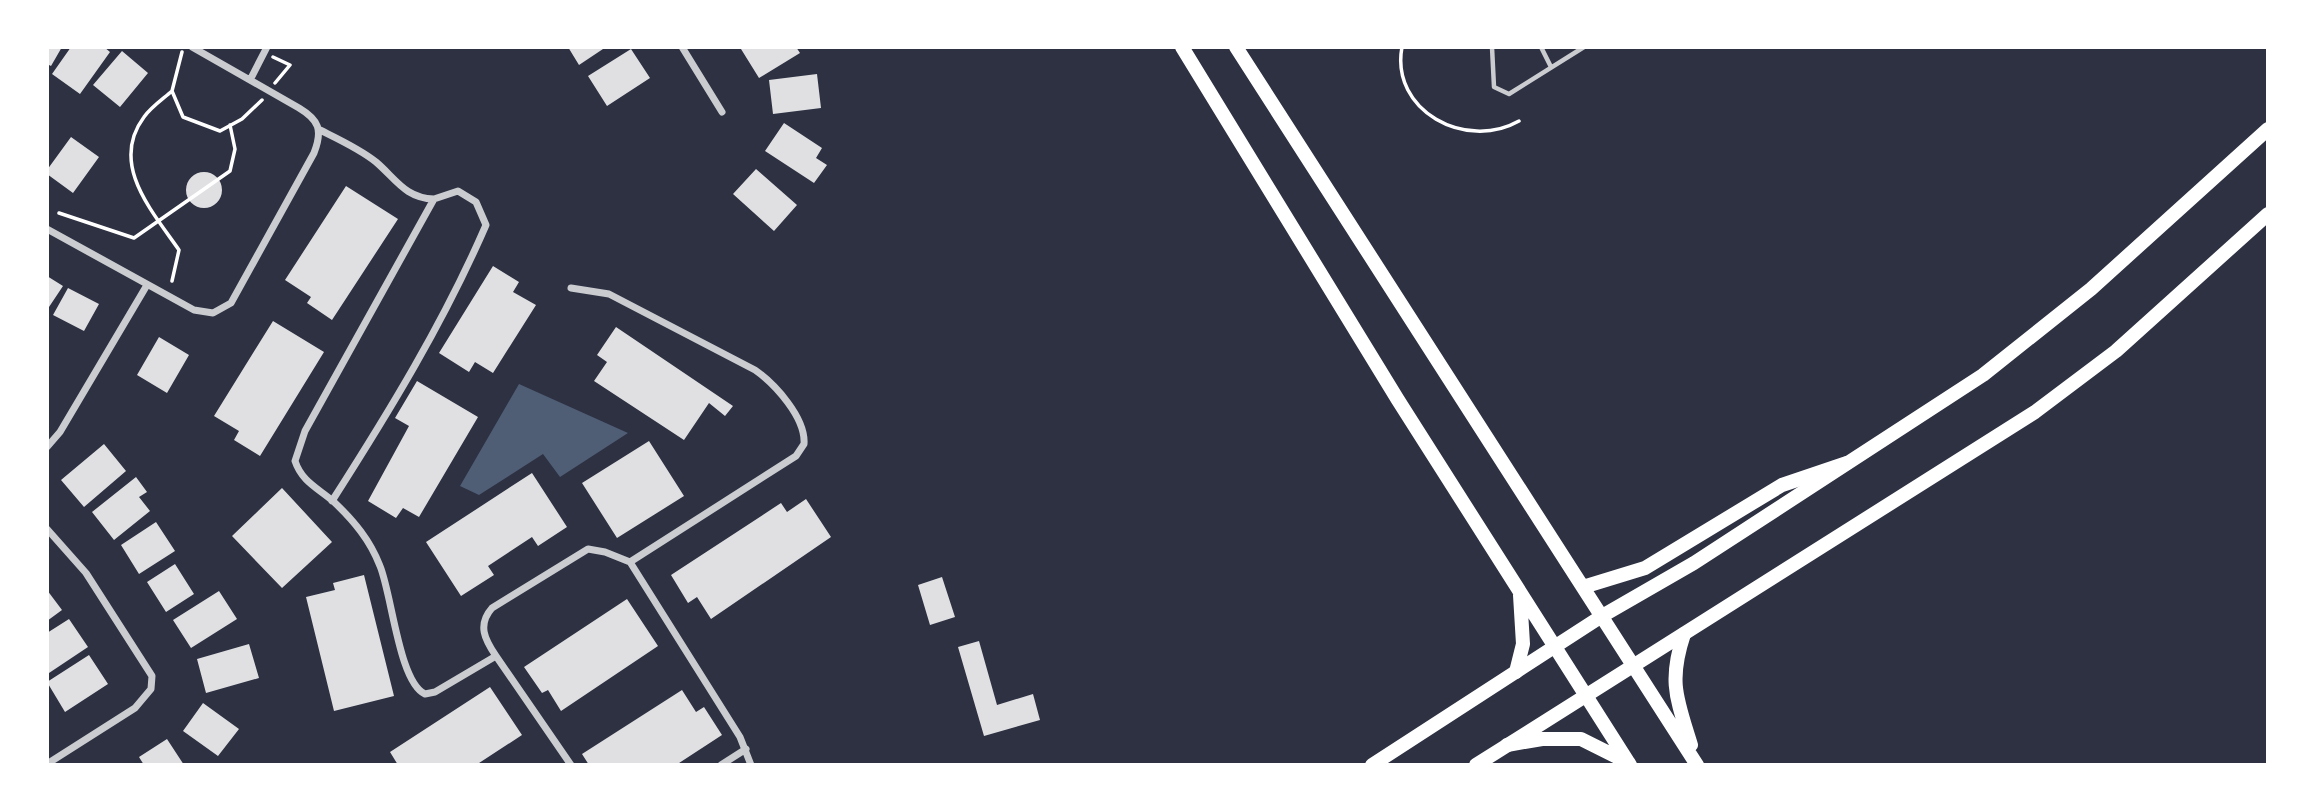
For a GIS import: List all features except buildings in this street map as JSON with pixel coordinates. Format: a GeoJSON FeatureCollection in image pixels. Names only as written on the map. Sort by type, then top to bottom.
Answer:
{"type":"FeatureCollection","features":[{"type":"Feature","properties":{"kind":"main road"},"geometry":{"type":"LineString","coordinates":[[1236,47],[1696,764]]}},
{"type":"Feature","properties":{"kind":"main road"},"geometry":{"type":"LineString","coordinates":[[1189,50],[1519,590],[1630,764]]}},
{"type":"Feature","properties":{"kind":"main road"},"geometry":{"type":"LineString","coordinates":[[1372,765],[1602,616],[1694,563],[1983,375],[2080,298],[2268,129]]}},
{"type":"Feature","properties":{"kind":"main road"},"geometry":{"type":"LineString","coordinates":[[1476,765],[2035,412],[2116,351],[2268,214]]}},
{"type":"Feature","properties":{"kind":"main road"},"geometry":{"type":"LineString","coordinates":[[1583,587],[1646,568],[1782,485],[1847,463]]}},
{"type":"Feature","properties":{"kind":"main road"},"geometry":{"type":"LineString","coordinates":[[1516,672],[1524,627],[1519,590]]}},
{"type":"Feature","properties":{"kind":"main road"},"geometry":{"type":"LineString","coordinates":[[1684,634],[1674,665],[1674,681],[1696,764]]}},
{"type":"Feature","properties":{"kind":"main road"},"geometry":{"type":"LineString","coordinates":[[1507,745],[1542,739],[1581,739],[1630,764]]}},
{"type":"Feature","properties":{"kind":"street"},"geometry":{"type":"LineString","coordinates":[[192,47],[311,116],[320,130],[363,153],[416,198],[433,199],[458,191],[476,202],[486,225],[461,283],[393,405],[332,501]]}},
{"type":"Feature","properties":{"kind":"street"},"geometry":{"type":"LineString","coordinates":[[211,58],[216,47]]}},
{"type":"Feature","properties":{"kind":"street"},"geometry":{"type":"LineString","coordinates":[[250,80],[267,47]]}},
{"type":"Feature","properties":{"kind":"street"},"geometry":{"type":"LineString","coordinates":[[682,47],[722,112]]}},
{"type":"Feature","properties":{"kind":"street"},"geometry":{"type":"LineString","coordinates":[[47,229],[200,312],[213,313],[227,308],[239,291],[314,153],[320,130]]}},
{"type":"Feature","properties":{"kind":"street"},"geometry":{"type":"LineString","coordinates":[[433,199],[296,449],[295,461],[298,472],[332,501],[372,545],[390,595],[408,673],[416,688],[425,694],[433,693],[496,656]]}},
{"type":"Feature","properties":{"kind":"street"},"geometry":{"type":"LineString","coordinates":[[47,447],[60,432],[147,285]]}},
{"type":"Feature","properties":{"kind":"street"},"geometry":{"type":"LineString","coordinates":[[571,288],[609,294],[755,370],[776,388],[804,436],[804,444],[796,456],[630,562]]}},
{"type":"Feature","properties":{"kind":"street"},"geometry":{"type":"LineString","coordinates":[[47,529],[86,573],[149,666],[151,689],[135,708],[47,764]]}},
{"type":"Feature","properties":{"kind":"street"},"geometry":{"type":"LineString","coordinates":[[571,765],[496,656],[484,634],[484,621],[492,608],[588,550],[606,552],[630,562],[746,749],[751,765]]}},
{"type":"Feature","properties":{"kind":"street"},"geometry":{"type":"LineString","coordinates":[[721,765],[746,749]]}},
{"type":"Feature","properties":{"kind":"lane"},"geometry":{"type":"LineString","coordinates":[[1492,47],[1494,87],[1509,94],[1584,47]]}},
{"type":"Feature","properties":{"kind":"lane"},"geometry":{"type":"LineString","coordinates":[[1541,47],[1551,67]]}},
{"type":"Feature","properties":{"kind":"path"},"geometry":{"type":"LineString","coordinates":[[172,281],[179,250],[134,181],[129,146],[144,117],[172,91],[184,47]]}},
{"type":"Feature","properties":{"kind":"path"},"geometry":{"type":"LineString","coordinates":[[1402,47],[1399,63],[1415,102],[1440,123],[1468,133],[1508,127],[1519,121]]}},
{"type":"Feature","properties":{"kind":"path"},"geometry":{"type":"LineString","coordinates":[[172,91],[183,117],[220,131],[258,105],[290,65]]}},
{"type":"Feature","properties":{"kind":"path"},"geometry":{"type":"LineString","coordinates":[[60,213],[134,238],[230,171],[235,149],[230,125]]}},
{"type":"Feature","properties":{"kind":"water"},"geometry":{"type":"Polygon","coordinates":[[[519,384],[628,433],[560,477],[543,454],[479,495],[460,486],[519,384]]]}}]}
